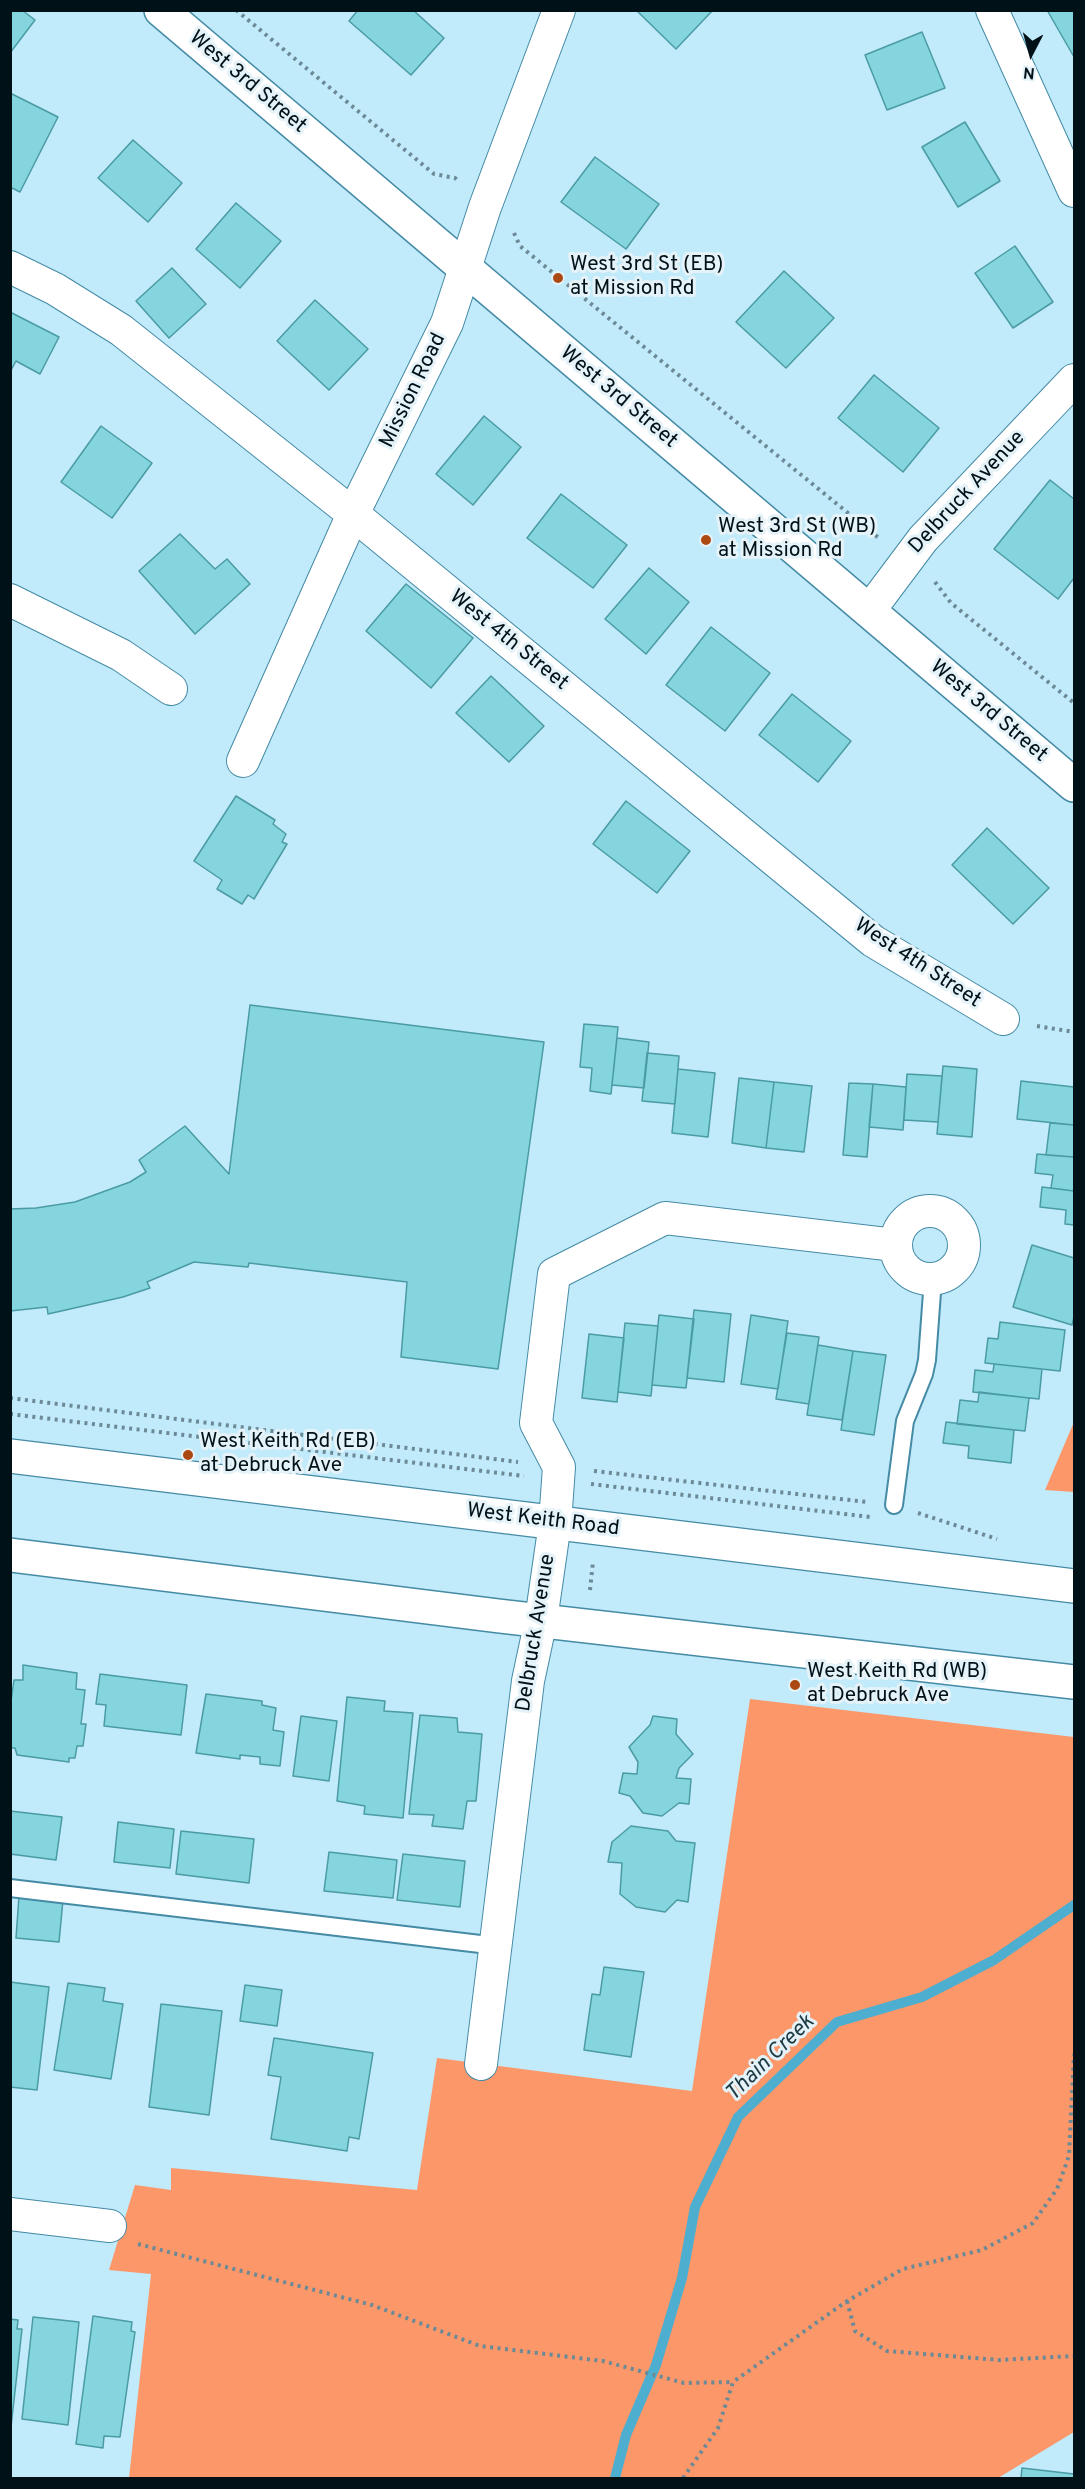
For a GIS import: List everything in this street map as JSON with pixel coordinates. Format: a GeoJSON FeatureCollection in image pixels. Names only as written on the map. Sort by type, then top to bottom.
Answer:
{"type":"FeatureCollection","features":[{"type":"Feature","properties":{"kind":"main road","name":"West 3rd Street"},"geometry":{"type":"LineString","coordinates":[[161,10],[1074,785]]}},
{"type":"Feature","properties":{"kind":"main road","name":"West Keith Road"},"geometry":{"type":"LineString","coordinates":[[10,1456],[1074,1586]]}},
{"type":"Feature","properties":{"kind":"main road"},"geometry":{"type":"LineString","coordinates":[[10,1555],[1074,1682]]}},
{"type":"Feature","properties":{"kind":"street","name":"Mission Road"},"geometry":{"type":"LineString","coordinates":[[243,761],[353,514],[447,323],[464,268],[559,10]]}},
{"type":"Feature","properties":{"kind":"street"},"geometry":{"type":"LineString","coordinates":[[992,10],[1074,190]]}},
{"type":"Feature","properties":{"kind":"street","name":"West 4th Street"},"geometry":{"type":"LineString","coordinates":[[10,267],[55,289],[121,330],[353,514],[873,941],[1003,1019]]}},
{"type":"Feature","properties":{"kind":"street","name":"Delbruck Avenue"},"geometry":{"type":"LineString","coordinates":[[869,611],[922,539],[1074,380]]}},
{"type":"Feature","properties":{"kind":"street"},"geometry":{"type":"LineString","coordinates":[[10,600],[121,655],[171,689]]}},
{"type":"Feature","properties":{"kind":"street"},"geometry":{"type":"LineString","coordinates":[[929,1210],[941,1212],[952,1218],[961,1228],[965,1241],[964,1254],[958,1266],[947,1275],[933,1279],[920,1278],[907,1271],[899,1259],[895,1245],[898,1232],[906,1220],[916,1213],[929,1210]]}},
{"type":"Feature","properties":{"kind":"street","name":"Delbruck Avenue"},"geometry":{"type":"LineString","coordinates":[[481,2064],[528,1681],[541,1620],[555,1523],[559,1467],[536,1423],[554,1274],[665,1218],[895,1245]]}},
{"type":"Feature","properties":{"kind":"street"},"geometry":{"type":"LineString","coordinates":[[10,2214],[110,2226]]}},
{"type":"Feature","properties":{"kind":"lane"},"geometry":{"type":"LineString","coordinates":[[894,1505],[905,1421],[924,1374],[927,1360],[933,1279]]}},
{"type":"Feature","properties":{"kind":"lane"},"geometry":{"type":"LineString","coordinates":[[10,1888],[497,1946]]}},
{"type":"Feature","properties":{"kind":"path"},"geometry":{"type":"LineString","coordinates":[[236,10],[434,174],[455,178]]}},
{"type":"Feature","properties":{"kind":"path"},"geometry":{"type":"LineString","coordinates":[[513,232],[520,246],[528,253],[873,536],[882,540]]}},
{"type":"Feature","properties":{"kind":"path"},"geometry":{"type":"LineString","coordinates":[[930,574],[951,603],[1074,703]]}},
{"type":"Feature","properties":{"kind":"path"},"geometry":{"type":"LineString","coordinates":[[592,1595],[590,1589],[593,1561],[597,1555]]}},
{"type":"Feature","properties":{"kind":"path"},"geometry":{"type":"LineString","coordinates":[[110,2226],[129,2242],[372,2305],[480,2346],[603,2361],[684,2383],[733,2382],[847,2301],[903,2269],[982,2250],[1033,2223],[1057,2189],[1069,2156],[1074,2054]]}},
{"type":"Feature","properties":{"kind":"path"},"geometry":{"type":"LineString","coordinates":[[847,2301],[855,2331],[887,2351],[999,2360],[1074,2356]]}},
{"type":"Feature","properties":{"kind":"path"},"geometry":{"type":"LineString","coordinates":[[683,2478],[718,2428],[733,2382]]}},
{"type":"Feature","properties":{"kind":"shaded area"},"geometry":{"type":"Polygon","coordinates":[[[1074,1422],[1074,1492],[1045,1490],[1074,1422]]]}},
{"type":"Feature","properties":{"kind":"shaded area"},"geometry":{"type":"Polygon","coordinates":[[[750,1699],[1074,1737],[1074,2432],[998,2478],[129,2478],[151,2274],[109,2270],[135,2185],[171,2190],[171,2168],[417,2190],[437,2058],[692,2091],[750,1699]]]}},
{"type":"Feature","properties":{"kind":"building"},"geometry":{"type":"Polygon","coordinates":[[[10,10],[22,10],[35,20],[10,53],[10,10]]]}},
{"type":"Feature","properties":{"kind":"building"},"geometry":{"type":"Polygon","coordinates":[[[358,10],[413,10],[444,38],[411,75],[349,21],[358,10]]]}},
{"type":"Feature","properties":{"kind":"building"},"geometry":{"type":"Polygon","coordinates":[[[636,10],[713,10],[676,49],[636,10]]]}},
{"type":"Feature","properties":{"kind":"building"},"geometry":{"type":"Polygon","coordinates":[[[1047,10],[1074,10],[1074,57],[1047,10]]]}},
{"type":"Feature","properties":{"kind":"building"},"geometry":{"type":"Polygon","coordinates":[[[922,32],[945,88],[887,110],[865,55],[922,32]]]}},
{"type":"Feature","properties":{"kind":"building"},"geometry":{"type":"Polygon","coordinates":[[[10,93],[58,117],[20,192],[10,187],[10,93]]]}},
{"type":"Feature","properties":{"kind":"building"},"geometry":{"type":"Polygon","coordinates":[[[965,122],[1000,181],[958,207],[922,147],[965,122]]]}},
{"type":"Feature","properties":{"kind":"building"},"geometry":{"type":"Polygon","coordinates":[[[133,140],[182,183],[148,222],[98,178],[133,140]]]}},
{"type":"Feature","properties":{"kind":"building"},"geometry":{"type":"Polygon","coordinates":[[[595,157],[659,204],[626,249],[561,202],[595,157]]]}},
{"type":"Feature","properties":{"kind":"building"},"geometry":{"type":"Polygon","coordinates":[[[236,203],[281,241],[240,288],[196,249],[236,203]]]}},
{"type":"Feature","properties":{"kind":"building"},"geometry":{"type":"Polygon","coordinates":[[[1015,246],[1053,302],[1013,328],[975,273],[1015,246]]]}},
{"type":"Feature","properties":{"kind":"building"},"geometry":{"type":"Polygon","coordinates":[[[172,268],[206,304],[169,338],[136,301],[172,268]]]}},
{"type":"Feature","properties":{"kind":"building"},"geometry":{"type":"Polygon","coordinates":[[[784,271],[834,318],[786,368],[736,322],[784,271]]]}},
{"type":"Feature","properties":{"kind":"building"},"geometry":{"type":"Polygon","coordinates":[[[315,300],[368,349],[329,390],[277,341],[315,300]]]}},
{"type":"Feature","properties":{"kind":"building"},"geometry":{"type":"Polygon","coordinates":[[[10,312],[59,337],[40,374],[16,361],[10,372],[10,312]]]}},
{"type":"Feature","properties":{"kind":"building"},"geometry":{"type":"Polygon","coordinates":[[[874,375],[939,428],[903,472],[838,418],[874,375]]]}},
{"type":"Feature","properties":{"kind":"building"},"geometry":{"type":"Polygon","coordinates":[[[484,416],[521,447],[473,505],[436,474],[484,416]]]}},
{"type":"Feature","properties":{"kind":"building"},"geometry":{"type":"Polygon","coordinates":[[[101,426],[152,463],[112,518],[61,482],[101,426]]]}},
{"type":"Feature","properties":{"kind":"building"},"geometry":{"type":"Polygon","coordinates":[[[1050,480],[1074,499],[1074,578],[1058,599],[994,549],[1050,480]]]}},
{"type":"Feature","properties":{"kind":"building"},"geometry":{"type":"Polygon","coordinates":[[[561,494],[627,545],[593,588],[527,538],[561,494]]]}},
{"type":"Feature","properties":{"kind":"building"},"geometry":{"type":"Polygon","coordinates":[[[180,534],[215,569],[227,559],[250,584],[195,634],[139,571],[180,534]]]}},
{"type":"Feature","properties":{"kind":"building"},"geometry":{"type":"Polygon","coordinates":[[[649,568],[689,602],[646,654],[605,619],[649,568]]]}},
{"type":"Feature","properties":{"kind":"building"},"geometry":{"type":"Polygon","coordinates":[[[406,584],[473,638],[431,688],[366,631],[406,584]]]}},
{"type":"Feature","properties":{"kind":"building"},"geometry":{"type":"Polygon","coordinates":[[[711,627],[770,673],[725,731],[666,685],[711,627]]]}},
{"type":"Feature","properties":{"kind":"building"},"geometry":{"type":"Polygon","coordinates":[[[491,676],[544,726],[509,762],[456,713],[491,676]]]}},
{"type":"Feature","properties":{"kind":"building"},"geometry":{"type":"Polygon","coordinates":[[[792,694],[851,741],[818,782],[759,735],[792,694]]]}},
{"type":"Feature","properties":{"kind":"building"},"geometry":{"type":"Polygon","coordinates":[[[236,796],[275,820],[273,824],[286,834],[282,842],[287,844],[254,899],[248,895],[242,904],[217,889],[222,880],[194,861],[236,796]]]}},
{"type":"Feature","properties":{"kind":"building"},"geometry":{"type":"Polygon","coordinates":[[[626,801],[690,851],[657,893],[593,844],[626,801]]]}},
{"type":"Feature","properties":{"kind":"building"},"geometry":{"type":"Polygon","coordinates":[[[987,828],[1049,888],[1013,924],[952,865],[987,828]]]}},
{"type":"Feature","properties":{"kind":"building"},"geometry":{"type":"Polygon","coordinates":[[[250,1005],[544,1042],[498,1369],[401,1357],[407,1282],[249,1263],[248,1267],[194,1262],[147,1282],[150,1288],[123,1297],[48,1314],[47,1307],[10,1311],[10,1209],[75,1202],[130,1182],[146,1172],[139,1160],[185,1126],[229,1174],[250,1005]]]}},
{"type":"Feature","properties":{"kind":"building"},"geometry":{"type":"Polygon","coordinates":[[[584,1024],[618,1027],[611,1094],[590,1091],[592,1068],[580,1067],[584,1024]]]}},
{"type":"Feature","properties":{"kind":"building"},"geometry":{"type":"Polygon","coordinates":[[[617,1038],[649,1042],[644,1088],[612,1085],[617,1038]]]}},
{"type":"Feature","properties":{"kind":"building"},"geometry":{"type":"Polygon","coordinates":[[[647,1053],[679,1056],[675,1104],[642,1101],[647,1053]]]}},
{"type":"Feature","properties":{"kind":"building"},"geometry":{"type":"Polygon","coordinates":[[[943,1066],[977,1069],[972,1137],[937,1134],[943,1066]]]}},
{"type":"Feature","properties":{"kind":"building"},"geometry":{"type":"Polygon","coordinates":[[[678,1069],[715,1073],[708,1137],[672,1133],[678,1069]]]}},
{"type":"Feature","properties":{"kind":"building"},"geometry":{"type":"Polygon","coordinates":[[[907,1074],[942,1076],[938,1122],[904,1120],[907,1074]]]}},
{"type":"Feature","properties":{"kind":"building"},"geometry":{"type":"Polygon","coordinates":[[[739,1078],[774,1082],[766,1148],[732,1143],[739,1078]]]}},
{"type":"Feature","properties":{"kind":"building"},"geometry":{"type":"Polygon","coordinates":[[[1021,1081],[1074,1087],[1074,1125],[1017,1119],[1021,1081]]]}},
{"type":"Feature","properties":{"kind":"building"},"geometry":{"type":"Polygon","coordinates":[[[774,1082],[812,1086],[804,1152],[766,1148],[774,1082]]]}},
{"type":"Feature","properties":{"kind":"building"},"geometry":{"type":"Polygon","coordinates":[[[849,1083],[873,1084],[867,1157],[843,1155],[849,1083]]]}},
{"type":"Feature","properties":{"kind":"building"},"geometry":{"type":"Polygon","coordinates":[[[873,1084],[906,1087],[903,1130],[869,1127],[873,1084]]]}},
{"type":"Feature","properties":{"kind":"building"},"geometry":{"type":"Polygon","coordinates":[[[1050,1123],[1074,1125],[1074,1157],[1046,1155],[1050,1123]]]}},
{"type":"Feature","properties":{"kind":"building"},"geometry":{"type":"Polygon","coordinates":[[[1037,1154],[1074,1157],[1074,1191],[1051,1188],[1053,1175],[1035,1173],[1037,1154]]]}},
{"type":"Feature","properties":{"kind":"building"},"geometry":{"type":"Polygon","coordinates":[[[1042,1187],[1074,1191],[1074,1225],[1065,1224],[1066,1210],[1040,1207],[1042,1187]]]}},
{"type":"Feature","properties":{"kind":"building"},"geometry":{"type":"Polygon","coordinates":[[[1032,1245],[1074,1258],[1072,1325],[1013,1307],[1032,1245]]]}},
{"type":"Feature","properties":{"kind":"building"},"geometry":{"type":"Polygon","coordinates":[[[694,1310],[731,1314],[724,1382],[687,1378],[694,1310]]]}},
{"type":"Feature","properties":{"kind":"building"},"geometry":{"type":"Polygon","coordinates":[[[659,1315],[694,1319],[686,1388],[652,1385],[659,1315]]]}},
{"type":"Feature","properties":{"kind":"building"},"geometry":{"type":"Polygon","coordinates":[[[751,1315],[788,1321],[778,1389],[741,1384],[751,1315]]]}},
{"type":"Feature","properties":{"kind":"building"},"geometry":{"type":"Polygon","coordinates":[[[1000,1322],[1065,1330],[1060,1371],[985,1363],[988,1338],[998,1339],[1000,1322]]]}},
{"type":"Feature","properties":{"kind":"building"},"geometry":{"type":"Polygon","coordinates":[[[625,1323],[658,1326],[651,1396],[618,1392],[625,1323]]]}},
{"type":"Feature","properties":{"kind":"building"},"geometry":{"type":"Polygon","coordinates":[[[787,1333],[819,1337],[809,1404],[776,1399],[787,1333]]]}},
{"type":"Feature","properties":{"kind":"building"},"geometry":{"type":"Polygon","coordinates":[[[589,1334],[624,1338],[617,1402],[582,1398],[589,1334]]]}},
{"type":"Feature","properties":{"kind":"building"},"geometry":{"type":"Polygon","coordinates":[[[818,1345],[853,1351],[842,1420],[807,1415],[818,1345]]]}},
{"type":"Feature","properties":{"kind":"building"},"geometry":{"type":"Polygon","coordinates":[[[853,1351],[886,1355],[874,1435],[841,1430],[853,1351]]]}},
{"type":"Feature","properties":{"kind":"building"},"geometry":{"type":"Polygon","coordinates":[[[994,1364],[1042,1369],[1039,1399],[973,1392],[975,1370],[993,1372],[994,1364]]]}},
{"type":"Feature","properties":{"kind":"building"},"geometry":{"type":"Polygon","coordinates":[[[979,1392],[1029,1398],[1025,1431],[957,1424],[960,1400],[978,1402],[979,1392]]]}},
{"type":"Feature","properties":{"kind":"building"},"geometry":{"type":"Polygon","coordinates":[[[946,1422],[1014,1430],[1011,1463],[968,1458],[969,1446],[943,1443],[946,1422]]]}},
{"type":"Feature","properties":{"kind":"building"},"geometry":{"type":"Polygon","coordinates":[[[23,1665],[77,1673],[76,1689],[85,1690],[81,1724],[86,1724],[83,1746],[77,1746],[75,1758],[69,1758],[69,1762],[17,1755],[15,1748],[10,1748],[10,1708],[14,1680],[23,1680],[23,1665]]]}},
{"type":"Feature","properties":{"kind":"building"},"geometry":{"type":"Polygon","coordinates":[[[100,1674],[187,1685],[181,1735],[104,1726],[106,1705],[96,1704],[100,1674]]]}},
{"type":"Feature","properties":{"kind":"building"},"geometry":{"type":"Polygon","coordinates":[[[206,1694],[262,1701],[262,1705],[276,1708],[273,1730],[284,1732],[280,1766],[260,1764],[260,1757],[240,1755],[240,1759],[196,1753],[206,1694]]]}},
{"type":"Feature","properties":{"kind":"building"},"geometry":{"type":"Polygon","coordinates":[[[347,1697],[385,1701],[384,1711],[413,1713],[403,1818],[364,1814],[365,1806],[337,1801],[347,1697]]]}},
{"type":"Feature","properties":{"kind":"building"},"geometry":{"type":"Polygon","coordinates":[[[420,1715],[457,1718],[458,1732],[482,1734],[476,1801],[467,1801],[463,1829],[432,1826],[434,1815],[409,1814],[420,1715]]]}},
{"type":"Feature","properties":{"kind":"building"},"geometry":{"type":"Polygon","coordinates":[[[301,1716],[337,1721],[329,1781],[293,1776],[301,1716]]]}},
{"type":"Feature","properties":{"kind":"building"},"geometry":{"type":"Polygon","coordinates":[[[653,1716],[677,1719],[676,1734],[693,1754],[679,1768],[676,1778],[691,1779],[689,1804],[679,1803],[662,1816],[643,1813],[630,1796],[619,1793],[623,1773],[637,1774],[638,1762],[629,1747],[650,1725],[653,1716]]]}},
{"type":"Feature","properties":{"kind":"building"},"geometry":{"type":"Polygon","coordinates":[[[10,1811],[62,1817],[56,1860],[10,1854],[10,1811]]]}},
{"type":"Feature","properties":{"kind":"building"},"geometry":{"type":"Polygon","coordinates":[[[118,1822],[174,1829],[170,1868],[114,1862],[118,1822]]]}},
{"type":"Feature","properties":{"kind":"building"},"geometry":{"type":"Polygon","coordinates":[[[631,1826],[668,1831],[676,1841],[695,1843],[688,1902],[677,1900],[665,1912],[636,1907],[620,1894],[622,1863],[608,1862],[612,1842],[631,1826]]]}},
{"type":"Feature","properties":{"kind":"building"},"geometry":{"type":"Polygon","coordinates":[[[181,1831],[254,1839],[249,1883],[176,1874],[181,1831]]]}},
{"type":"Feature","properties":{"kind":"building"},"geometry":{"type":"Polygon","coordinates":[[[329,1852],[397,1860],[393,1898],[324,1891],[329,1852]]]}},
{"type":"Feature","properties":{"kind":"building"},"geometry":{"type":"Polygon","coordinates":[[[403,1854],[465,1861],[460,1907],[397,1900],[403,1854]]]}},
{"type":"Feature","properties":{"kind":"building"},"geometry":{"type":"Polygon","coordinates":[[[19,1896],[63,1900],[59,1942],[16,1938],[19,1896]]]}},
{"type":"Feature","properties":{"kind":"building"},"geometry":{"type":"Polygon","coordinates":[[[604,1967],[644,1972],[631,2057],[584,2050],[592,1994],[600,1995],[604,1967]]]}},
{"type":"Feature","properties":{"kind":"building"},"geometry":{"type":"Polygon","coordinates":[[[10,1982],[49,1987],[37,2090],[10,2087],[10,1982]]]}},
{"type":"Feature","properties":{"kind":"building"},"geometry":{"type":"Polygon","coordinates":[[[68,1983],[105,1988],[103,2001],[123,2004],[111,2079],[54,2070],[68,1983]]]}},
{"type":"Feature","properties":{"kind":"building"},"geometry":{"type":"Polygon","coordinates":[[[245,1985],[282,1990],[277,2026],[240,2021],[245,1985]]]}},
{"type":"Feature","properties":{"kind":"building"},"geometry":{"type":"Polygon","coordinates":[[[161,2004],[222,2011],[209,2115],[149,2107],[161,2004]]]}},
{"type":"Feature","properties":{"kind":"building"},"geometry":{"type":"Polygon","coordinates":[[[274,2038],[373,2053],[359,2139],[349,2137],[347,2151],[271,2139],[281,2077],[268,2075],[274,2038]]]}},
{"type":"Feature","properties":{"kind":"building"},"geometry":{"type":"Polygon","coordinates":[[[93,2316],[132,2322],[131,2331],[135,2332],[120,2437],[104,2436],[103,2448],[76,2444],[93,2316]]]}},
{"type":"Feature","properties":{"kind":"building"},"geometry":{"type":"Polygon","coordinates":[[[33,2317],[79,2322],[68,2425],[22,2419],[33,2317]]]}},
{"type":"Feature","properties":{"kind":"building"},"geometry":{"type":"Polygon","coordinates":[[[10,2319],[18,2320],[17,2329],[22,2329],[11,2427],[10,2319]]]}},
{"type":"Feature","properties":{"kind":"building"},"geometry":{"type":"Polygon","coordinates":[[[1022,2468],[1074,2474],[1074,2478],[1021,2478],[1022,2468]]]}},
{"type":"Feature","properties":{"kind":"waterway","name":"Thain Creek"},"geometry":{"type":"LineString","coordinates":[[615,2478],[626,2435],[656,2365],[682,2278],[695,2207],[738,2117],[837,2022],[922,1997],[994,1960],[1074,1905]]}},
{"type":"Feature","properties":{"kind":"place","name":"West 3rd St (EB) at Mission Rd"},"geometry":{"type":"Point","coordinates":[558,278]}},
{"type":"Feature","properties":{"kind":"place","name":"West 3rd St (WB) at Mission Rd"},"geometry":{"type":"Point","coordinates":[706,540]}},
{"type":"Feature","properties":{"kind":"place","name":"West Keith Rd (EB) at Debruck Ave"},"geometry":{"type":"Point","coordinates":[188,1455]}},
{"type":"Feature","properties":{"kind":"place","name":"West Keith Rd (WB) at Debruck Ave"},"geometry":{"type":"Point","coordinates":[795,1685]}}]}
